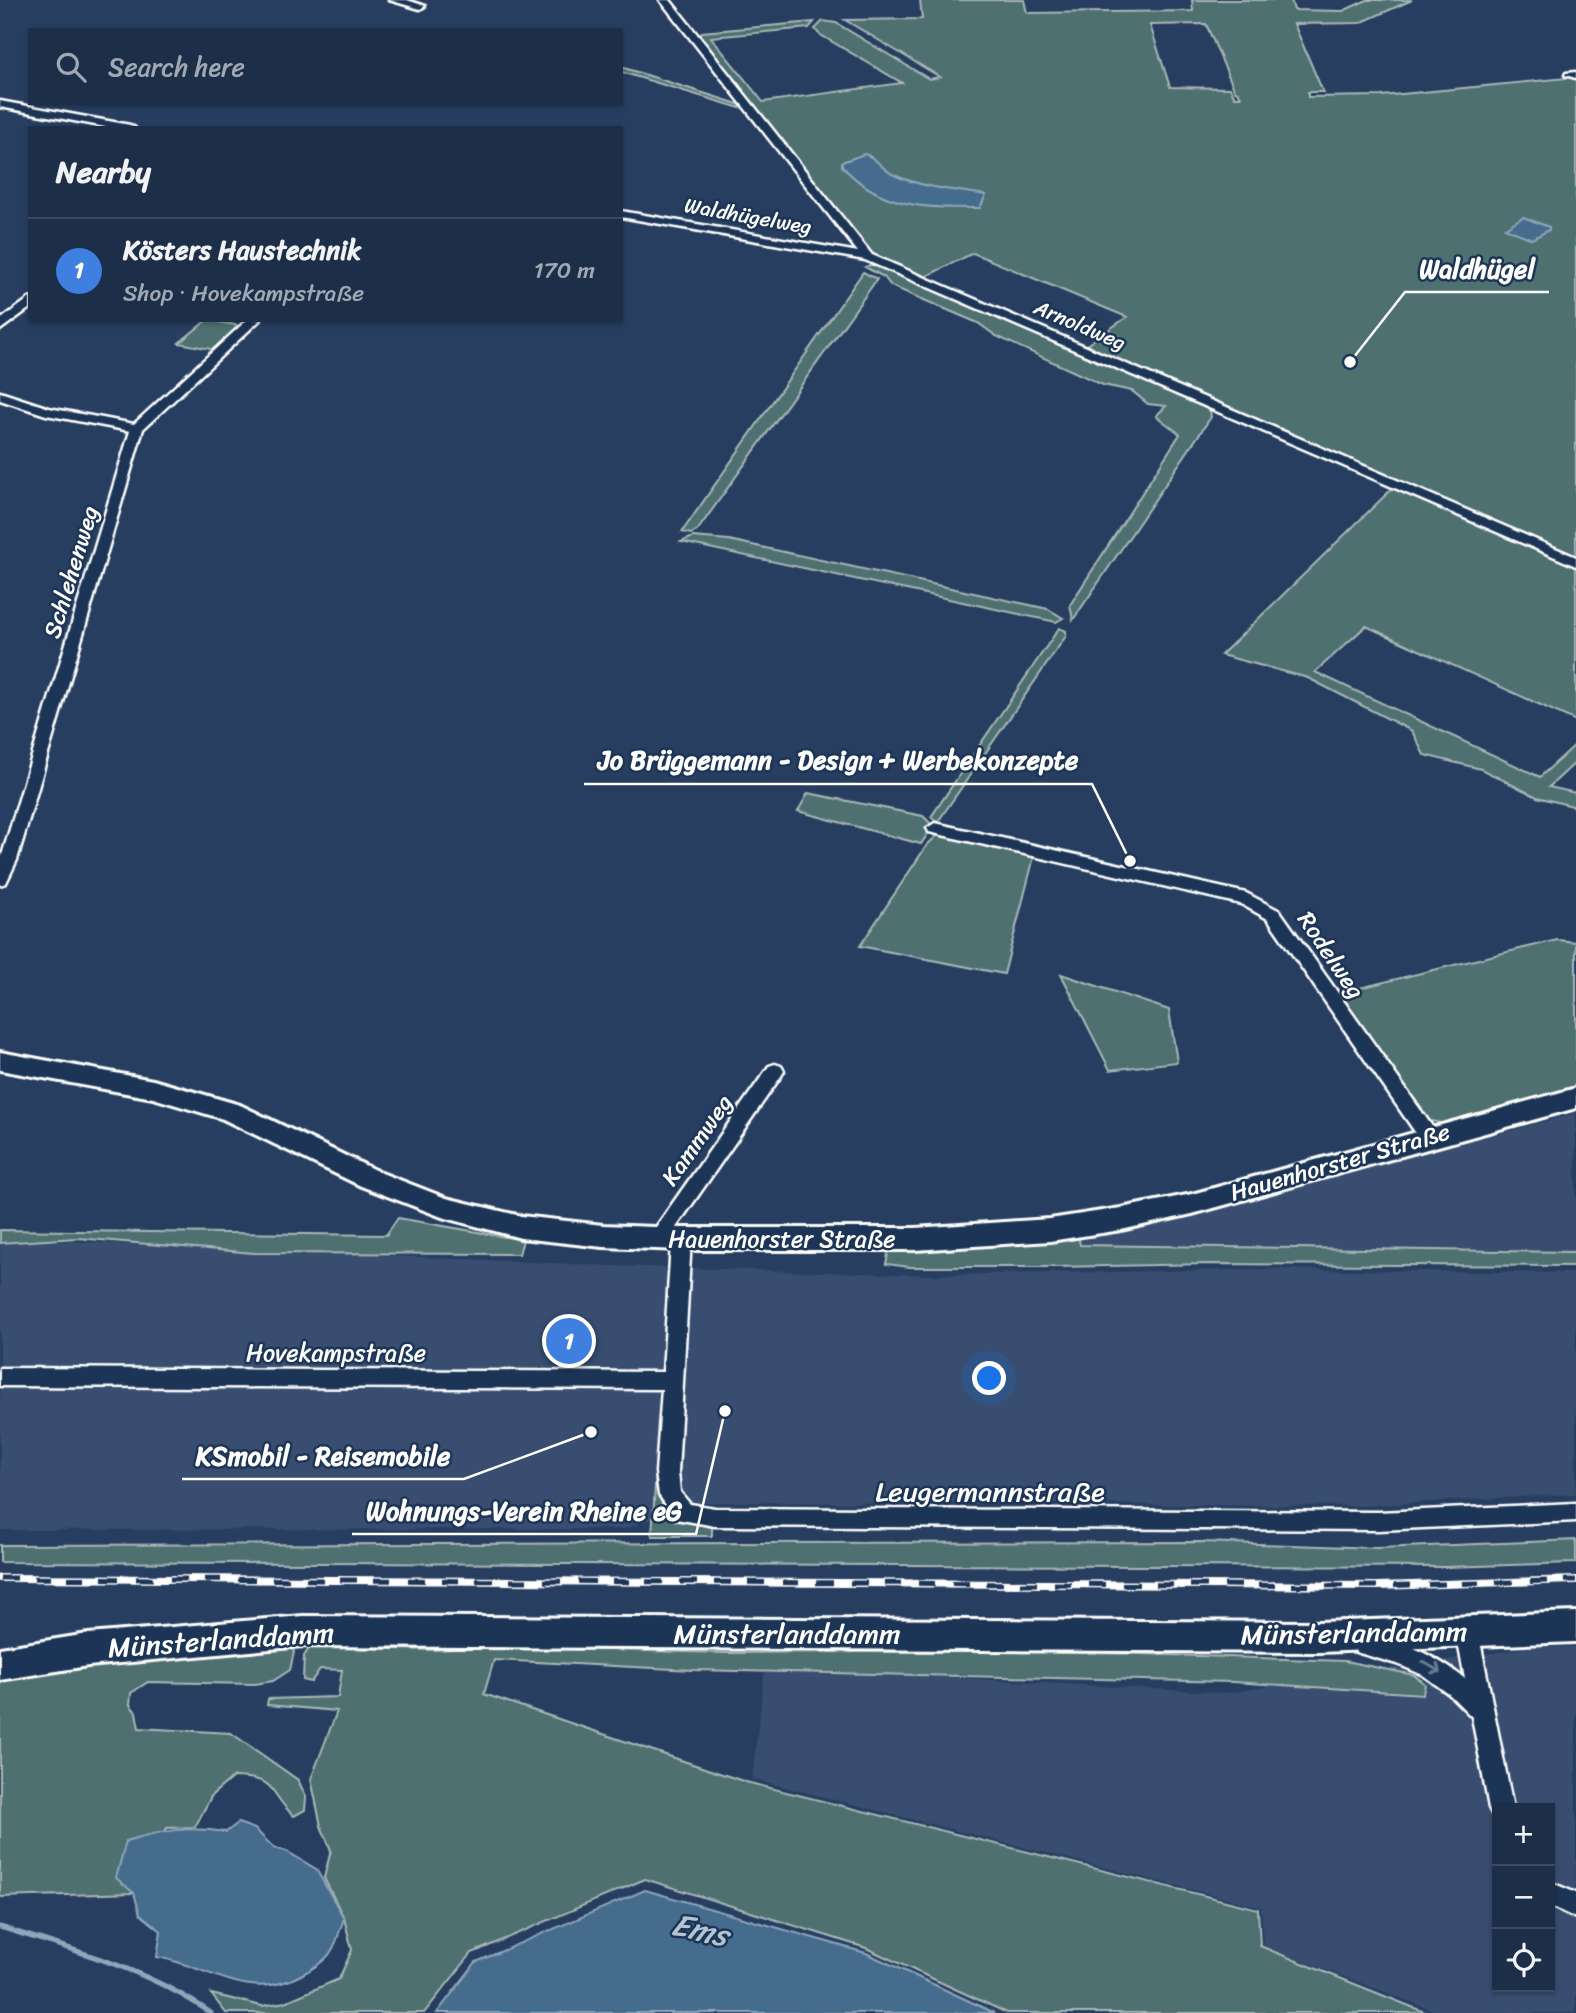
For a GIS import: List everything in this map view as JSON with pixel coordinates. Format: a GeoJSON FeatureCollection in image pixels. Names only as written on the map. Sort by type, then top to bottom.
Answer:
{"type":"FeatureCollection","features":[{"type":"Feature","properties":{"kind":"main road","name":"Münsterlanddamm"},"geometry":{"type":"LineString","coordinates":[[0,1664],[100,1649],[303,1631],[1319,1637],[1576,1627]]}},
{"type":"Feature","properties":{"kind":"street"},"geometry":{"type":"LineString","coordinates":[[394,0],[421,6]]}},
{"type":"Feature","properties":{"kind":"street","name":"Arnoldweg"},"geometry":{"type":"LineString","coordinates":[[665,0],[868,257],[1576,562]]}},
{"type":"Feature","properties":{"kind":"street"},"geometry":{"type":"LineString","coordinates":[[0,104],[119,126]]}},
{"type":"Feature","properties":{"kind":"street","name":"Waldhügelweg"},"geometry":{"type":"LineString","coordinates":[[623,214],[868,257]]}},
{"type":"Feature","properties":{"kind":"street"},"geometry":{"type":"LineString","coordinates":[[0,326],[28,304]]}},
{"type":"Feature","properties":{"kind":"street"},"geometry":{"type":"LineString","coordinates":[[0,396],[46,411],[137,428],[252,322]]}},
{"type":"Feature","properties":{"kind":"street","name":"Schlehenweg"},"geometry":{"type":"LineString","coordinates":[[0,879],[9,860],[137,428]]}},
{"type":"Feature","properties":{"kind":"street","name":"Rodelweg"},"geometry":{"type":"LineString","coordinates":[[935,828],[1246,899],[1274,915],[1429,1137]]}},
{"type":"Feature","properties":{"kind":"street","name":"Hauenhorster Straße"},"geometry":{"type":"LineString","coordinates":[[0,1061],[153,1089],[231,1112],[370,1179],[442,1207],[521,1227],[603,1236],[672,1238],[915,1239],[1049,1230],[1192,1204],[1576,1098]]}},
{"type":"Feature","properties":{"kind":"street","name":"Kammweg"},"geometry":{"type":"LineString","coordinates":[[672,1238],[666,1227],[775,1071]]}},
{"type":"Feature","properties":{"kind":"street","name":"Leugermannstraße"},"geometry":{"type":"LineString","coordinates":[[672,1238],[667,1484],[676,1504],[684,1512],[696,1515],[1378,1521],[1576,1512]]}},
{"type":"Feature","properties":{"kind":"street","name":"Hovekampstraße"},"geometry":{"type":"LineString","coordinates":[[0,1377],[671,1381]]}},
{"type":"Feature","properties":{"kind":"street"},"geometry":{"type":"LineString","coordinates":[[1467,1631],[1500,1803]]}},
{"type":"Feature","properties":{"kind":"street"},"geometry":{"type":"LineString","coordinates":[[1319,1637],[1393,1651],[1430,1665],[1457,1684],[1485,1715]]}},
{"type":"Feature","properties":{"kind":"street"},"geometry":{"type":"LineString","coordinates":[[1555,1896],[1576,1906]]}},
{"type":"Feature","properties":{"kind":"shaded area"},"geometry":{"type":"Polygon","coordinates":[[[1576,1113],[1576,1251],[1079,1245],[1078,1236],[1250,1199],[1576,1113]]]}},
{"type":"Feature","properties":{"kind":"shaded area"},"geometry":{"type":"Polygon","coordinates":[[[0,1238],[616,1266],[931,1275],[1279,1269],[1576,1273],[1576,1494],[1357,1506],[700,1502],[624,1529],[0,1530],[0,1238]]]}},
{"type":"Feature","properties":{"kind":"shaded area"},"geometry":{"type":"Polygon","coordinates":[[[1532,1647],[1576,1647],[1576,2013],[1440,2013],[1263,1946],[1261,1907],[752,1779],[765,1667],[1227,1693],[1532,1647]]]}},
{"type":"Feature","properties":{"kind":"green space"},"geometry":{"type":"Polygon","coordinates":[[[920,0],[1024,0],[1027,13],[1193,11],[1192,0],[1291,0],[1294,10],[1343,11],[1367,0],[1412,0],[1360,23],[1294,24],[1323,92],[1308,92],[1308,97],[1381,96],[1567,78],[1565,74],[1576,73],[1576,721],[1366,626],[1315,672],[1540,777],[1576,744],[1576,762],[1549,787],[1576,793],[1576,807],[1537,797],[1481,769],[1424,755],[1412,731],[1308,678],[1221,655],[1400,481],[1085,346],[1127,317],[973,253],[925,277],[869,252],[699,36],[702,32],[814,22],[809,28],[711,37],[763,102],[902,83],[819,34],[815,29],[823,21],[836,23],[929,79],[940,77],[845,20],[922,19],[920,0]],[[1206,24],[1150,25],[1170,87],[1230,88],[1235,97],[1241,97],[1235,91],[1206,24]]]}},
{"type":"Feature","properties":{"kind":"green space"},"geometry":{"type":"Polygon","coordinates":[[[623,68],[741,105],[740,108],[623,73],[623,68]]]}},
{"type":"Feature","properties":{"kind":"green space"},"geometry":{"type":"Polygon","coordinates":[[[875,263],[1210,410],[1211,417],[1073,620],[1070,605],[1180,434],[1156,416],[1166,406],[1148,404],[1132,391],[1103,385],[996,336],[978,323],[891,286],[884,277],[865,267],[875,263]]]}},
{"type":"Feature","properties":{"kind":"green space"},"geometry":{"type":"Polygon","coordinates":[[[863,272],[877,279],[697,531],[691,534],[682,532],[863,272]]]}},
{"type":"Feature","properties":{"kind":"green space"},"geometry":{"type":"Polygon","coordinates":[[[205,322],[241,326],[216,350],[179,343],[205,322]]]}},
{"type":"Feature","properties":{"kind":"green space"},"geometry":{"type":"Polygon","coordinates":[[[693,537],[729,540],[1048,609],[1063,618],[1056,622],[681,542],[693,537]]]}},
{"type":"Feature","properties":{"kind":"green space"},"geometry":{"type":"Polygon","coordinates":[[[1059,628],[1066,631],[1066,636],[937,823],[931,817],[1059,628]]]}},
{"type":"Feature","properties":{"kind":"green space"},"geometry":{"type":"Polygon","coordinates":[[[808,793],[923,816],[933,826],[921,844],[798,811],[808,793]]]}},
{"type":"Feature","properties":{"kind":"green space"},"geometry":{"type":"Polygon","coordinates":[[[942,831],[1035,853],[1004,974],[860,946],[927,845],[942,831]]]}},
{"type":"Feature","properties":{"kind":"green space"},"geometry":{"type":"Polygon","coordinates":[[[1557,940],[1576,942],[1576,1086],[1441,1123],[1421,1119],[1397,1081],[1399,1079],[1338,999],[1339,993],[1557,940]]]}},
{"type":"Feature","properties":{"kind":"green space"},"geometry":{"type":"Polygon","coordinates":[[[1061,974],[1169,1010],[1177,1062],[1110,1070],[1061,974]]]}},
{"type":"Feature","properties":{"kind":"green space"},"geometry":{"type":"Polygon","coordinates":[[[398,1218],[523,1240],[519,1254],[254,1253],[77,1238],[0,1243],[0,1230],[386,1235],[398,1218]]]}},
{"type":"Feature","properties":{"kind":"green space"},"geometry":{"type":"Polygon","coordinates":[[[1078,1235],[1080,1245],[1576,1252],[1576,1266],[1210,1264],[910,1267],[886,1264],[889,1249],[1078,1235]]]}},
{"type":"Feature","properties":{"kind":"green space"},"geometry":{"type":"Polygon","coordinates":[[[657,1451],[658,1487],[664,1507],[677,1519],[712,1524],[712,1536],[652,1536],[657,1451]]]}},
{"type":"Feature","properties":{"kind":"green space"},"geometry":{"type":"Polygon","coordinates":[[[1576,1540],[1576,1563],[1446,1567],[0,1562],[0,1545],[1202,1542],[1378,1548],[1576,1540]]]}},
{"type":"Feature","properties":{"kind":"green space"},"geometry":{"type":"Polygon","coordinates":[[[291,1646],[294,1652],[290,1670],[273,1681],[255,1684],[148,1682],[131,1693],[130,1705],[136,1712],[139,1728],[231,1733],[298,1780],[306,1797],[305,1810],[294,1816],[266,1784],[259,1780],[233,1777],[212,1795],[195,1827],[167,1828],[134,1893],[0,1897],[0,1677],[85,1662],[291,1646]]]}},
{"type":"Feature","properties":{"kind":"green space"},"geometry":{"type":"Polygon","coordinates":[[[310,1647],[434,1650],[494,1647],[725,1653],[998,1651],[1141,1654],[1345,1661],[1414,1675],[1425,1684],[1423,1694],[1233,1682],[693,1670],[494,1660],[484,1694],[746,1782],[1258,1909],[1260,1946],[1427,2013],[1007,2013],[866,1948],[645,1879],[472,1953],[424,2013],[226,2013],[211,1994],[262,2006],[285,2002],[339,1979],[352,1950],[344,1918],[324,1878],[331,1850],[321,1826],[311,1779],[337,1711],[267,1705],[268,1699],[338,1697],[342,1670],[320,1669],[311,1682],[303,1680],[304,1656],[310,1647]]]}},
{"type":"Feature","properties":{"kind":"water"},"geometry":{"type":"Polygon","coordinates":[[[864,154],[905,179],[939,188],[986,195],[980,208],[923,206],[889,198],[873,191],[842,166],[842,162],[864,154]]]}},
{"type":"Feature","properties":{"kind":"water"},"geometry":{"type":"Polygon","coordinates":[[[1523,217],[1549,227],[1549,230],[1532,239],[1505,228],[1523,217]]]}},
{"type":"Feature","properties":{"kind":"water"},"geometry":{"type":"Polygon","coordinates":[[[238,1823],[255,1829],[274,1848],[286,1851],[316,1869],[344,1918],[334,1946],[326,1958],[301,1975],[282,1983],[263,1986],[246,1984],[157,1957],[161,1931],[140,1914],[134,1893],[116,1878],[126,1841],[176,1830],[226,1832],[238,1823]]]}},
{"type":"Feature","properties":{"kind":"water","name":"Ems"},"geometry":{"type":"Polygon","coordinates":[[[645,1890],[866,1953],[995,2013],[437,2013],[476,1962],[645,1890]]]}},
{"type":"Feature","properties":{"kind":"building"},"geometry":{"type":"Polygon","coordinates":[[[552,1330],[589,1330],[587,1352],[550,1351],[552,1330]]]}},
{"type":"Feature","properties":{"kind":"waterway"},"geometry":{"type":"LineString","coordinates":[[0,1927],[136,1973],[211,2013]]}},
{"type":"Feature","properties":{"kind":"railway"},"geometry":{"type":"LineString","coordinates":[[0,1578],[1377,1586],[1576,1580]]}},
{"type":"Feature","properties":{"kind":"place","name":"Waldhügel"},"geometry":{"type":"Point","coordinates":[1350,362]}},
{"type":"Feature","properties":{"kind":"place","name":"Jo Brüggemann - Design + Werbekonzepte"},"geometry":{"type":"Point","coordinates":[1130,861]}},
{"type":"Feature","properties":{"kind":"place","name":"Kösters Haustechnik"},"geometry":{"type":"Point","coordinates":[569,1341]}},
{"type":"Feature","properties":{"kind":"place","name":"Wohnungs-Verein Rheine eG"},"geometry":{"type":"Point","coordinates":[725,1411]}},
{"type":"Feature","properties":{"kind":"place","name":"KSmobil - Reisemobile"},"geometry":{"type":"Point","coordinates":[591,1432]}}]}
